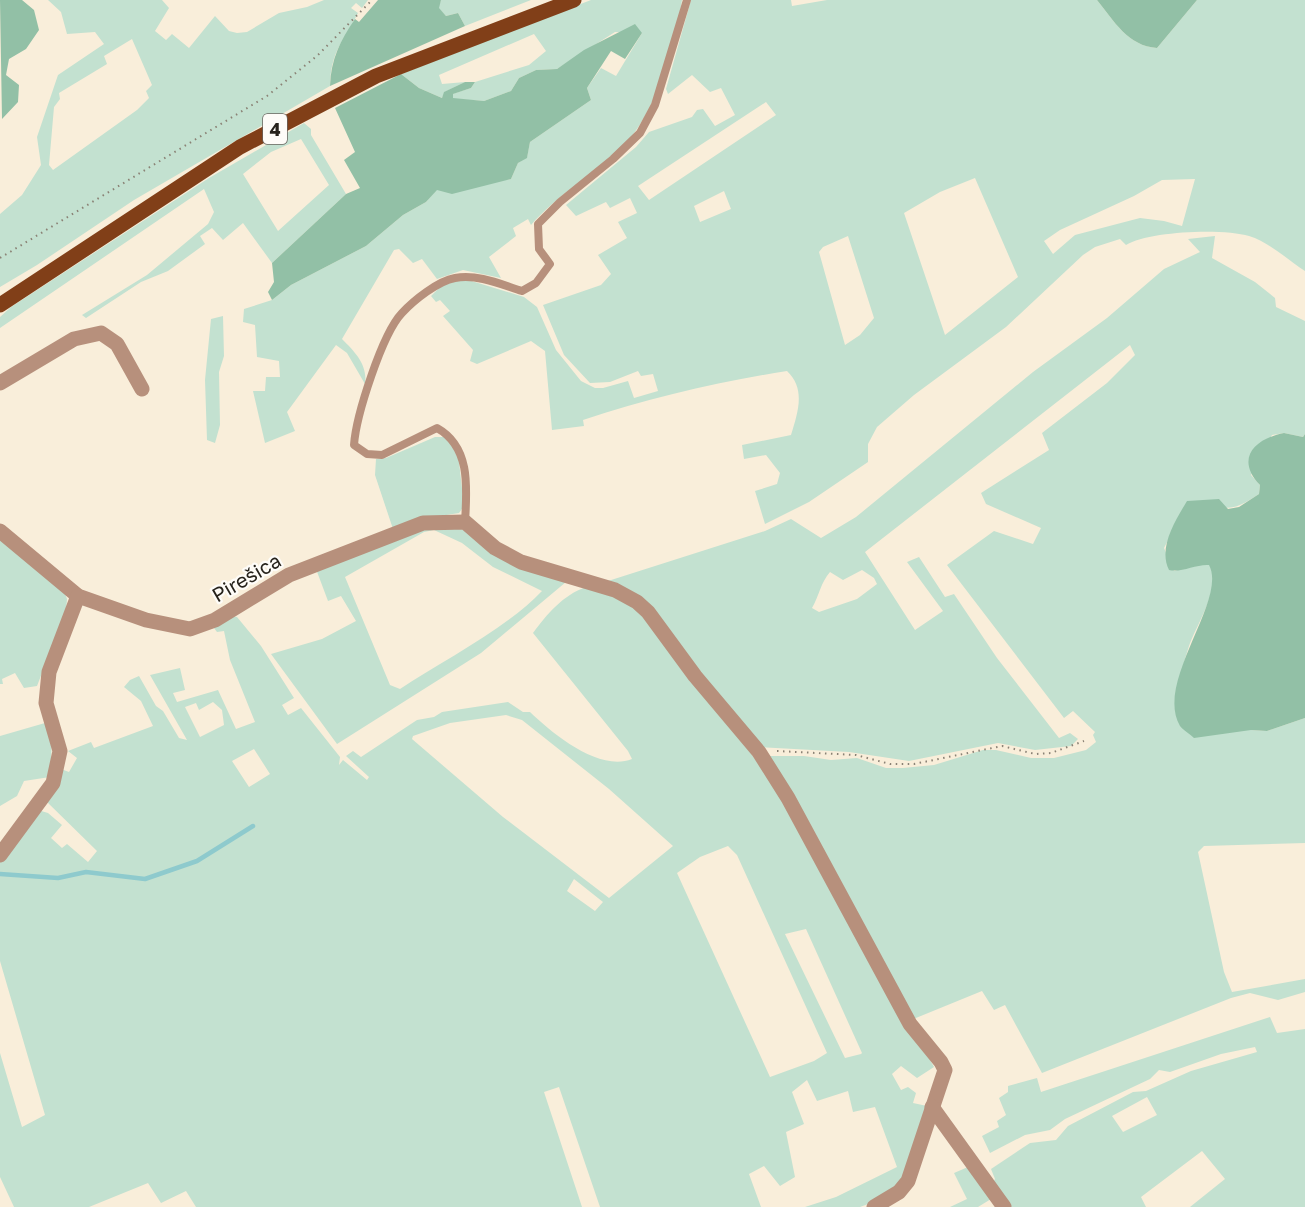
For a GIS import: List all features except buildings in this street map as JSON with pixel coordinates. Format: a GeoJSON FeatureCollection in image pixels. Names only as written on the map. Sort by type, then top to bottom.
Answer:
{"type":"FeatureCollection","features":[{"type":"Feature","properties":{"kind":"main road","name":"4"},"geometry":{"type":"LineString","coordinates":[[0,305],[250,142],[376,76],[574,0]]}},
{"type":"Feature","properties":{"kind":"street"},"geometry":{"type":"LineString","coordinates":[[0,383],[74,339],[101,333],[117,345],[142,389]]}},
{"type":"Feature","properties":{"kind":"street"},"geometry":{"type":"LineString","coordinates":[[465,522],[495,548],[521,562],[615,590],[637,602],[648,612],[695,676],[759,752],[798,817],[910,1024],[945,1070],[908,1181],[899,1192],[874,1207]]}},
{"type":"Feature","properties":{"kind":"street","name":"Pirešica"},"geometry":{"type":"LineString","coordinates":[[0,531],[78,596],[123,613],[189,629],[215,620],[289,575],[351,550],[423,523],[465,522]]}},
{"type":"Feature","properties":{"kind":"street"},"geometry":{"type":"LineString","coordinates":[[0,855],[53,783],[60,751],[46,703],[49,672],[78,596]]}},
{"type":"Feature","properties":{"kind":"street"},"geometry":{"type":"LineString","coordinates":[[933,1107],[1004,1207]]}},
{"type":"Feature","properties":{"kind":"lane"},"geometry":{"type":"LineString","coordinates":[[465,522],[467,490],[461,450],[447,434],[437,428],[382,455],[367,454],[354,445],[365,396],[385,342],[401,314],[429,291],[453,278],[477,277],[522,291],[536,283],[550,264],[539,249],[538,224],[640,133],[655,105],[687,0]]}},
{"type":"Feature","properties":{"kind":"path"},"geometry":{"type":"LineString","coordinates":[[0,258],[267,96],[318,55],[372,0]]}},
{"type":"Feature","properties":{"kind":"path"},"geometry":{"type":"LineString","coordinates":[[759,752],[856,755],[890,764],[914,764],[1002,746],[1035,754],[1050,753],[1084,741]]}},
{"type":"Feature","properties":{"kind":"green space"},"geometry":{"type":"Polygon","coordinates":[[[0,0],[22,0],[34,10],[39,30],[26,49],[9,59],[6,75],[19,85],[18,102],[2,119],[0,0]]]}},
{"type":"Feature","properties":{"kind":"green space"},"geometry":{"type":"Polygon","coordinates":[[[48,0],[162,0],[169,8],[155,31],[166,40],[172,34],[189,48],[215,16],[229,31],[247,32],[279,13],[307,7],[324,0],[368,0],[362,8],[356,3],[351,8],[358,13],[335,55],[330,86],[134,200],[0,287],[0,214],[22,195],[41,165],[37,137],[58,75],[104,44],[95,32],[67,34],[61,12],[48,0]],[[132,39],[104,56],[107,64],[59,93],[60,99],[54,107],[49,165],[53,170],[137,110],[149,98],[146,91],[152,85],[132,39]]]}},
{"type":"Feature","properties":{"kind":"green space"},"geometry":{"type":"Polygon","coordinates":[[[378,0],[441,0],[439,8],[446,16],[458,13],[465,26],[330,86],[334,59],[345,35],[355,19],[359,22],[378,0]]]}},
{"type":"Feature","properties":{"kind":"green space"},"geometry":{"type":"Polygon","coordinates":[[[441,0],[531,0],[465,26],[458,13],[446,16],[438,8],[441,0]]]}},
{"type":"Feature","properties":{"kind":"green space"},"geometry":{"type":"Polygon","coordinates":[[[591,0],[682,0],[662,79],[654,99],[634,134],[611,157],[541,214],[531,225],[528,219],[513,228],[516,236],[489,257],[501,278],[463,270],[437,279],[422,259],[413,263],[399,249],[394,250],[342,339],[356,354],[362,365],[365,384],[347,353],[336,345],[287,412],[295,431],[265,443],[253,391],[265,391],[266,377],[280,377],[279,361],[257,357],[255,325],[243,322],[244,309],[272,300],[291,285],[366,246],[403,215],[426,202],[437,189],[511,179],[518,163],[527,157],[530,142],[591,100],[587,88],[601,68],[616,76],[642,33],[615,32],[557,69],[536,70],[519,78],[511,91],[484,101],[453,99],[452,94],[471,88],[475,82],[529,65],[546,51],[534,34],[439,75],[442,84],[465,82],[445,92],[442,98],[419,88],[401,74],[591,0]]]}},
{"type":"Feature","properties":{"kind":"green space"},"geometry":{"type":"Polygon","coordinates":[[[691,0],[791,0],[792,6],[827,0],[1097,0],[1122,31],[1138,43],[1157,48],[1197,0],[1305,0],[1305,271],[1264,242],[1249,236],[1222,232],[1168,234],[1137,240],[1126,245],[1120,239],[1095,247],[1083,255],[1006,327],[914,395],[877,427],[868,444],[868,462],[809,502],[765,524],[755,491],[777,484],[780,473],[766,455],[744,459],[742,445],[791,435],[799,401],[797,385],[787,371],[735,380],[659,398],[583,420],[584,426],[552,430],[545,351],[531,341],[477,364],[470,361],[473,350],[443,316],[450,311],[440,300],[436,302],[431,296],[442,285],[465,279],[524,297],[537,307],[556,350],[581,381],[595,388],[603,388],[628,381],[634,398],[658,391],[653,374],[641,376],[638,371],[610,382],[590,383],[564,355],[543,305],[601,285],[611,274],[598,255],[627,238],[618,222],[637,213],[630,198],[610,208],[606,202],[576,216],[566,205],[636,147],[649,132],[692,117],[697,110],[703,109],[715,126],[735,115],[721,88],[710,92],[692,75],[668,94],[666,89],[691,0]],[[766,102],[638,186],[649,200],[776,115],[766,102]],[[975,178],[940,192],[904,213],[945,335],[1018,277],[975,178]],[[1195,179],[1162,180],[1134,196],[1060,230],[1044,241],[1053,254],[1075,235],[1140,218],[1182,226],[1195,179]],[[724,191],[694,206],[700,222],[731,209],[724,191]],[[848,236],[823,247],[819,252],[845,345],[860,335],[874,318],[848,236]]]}},
{"type":"Feature","properties":{"kind":"green space"},"geometry":{"type":"Polygon","coordinates":[[[1097,0],[1197,0],[1157,48],[1138,43],[1122,31],[1097,0]]]}},
{"type":"Feature","properties":{"kind":"green space"},"geometry":{"type":"Polygon","coordinates":[[[635,24],[642,33],[625,59],[611,51],[587,88],[591,100],[530,142],[527,158],[518,163],[511,179],[452,194],[437,190],[426,202],[403,215],[366,246],[291,285],[272,300],[268,292],[274,282],[272,263],[346,194],[360,188],[344,160],[355,152],[335,108],[401,74],[419,88],[442,98],[444,92],[465,82],[475,82],[471,88],[453,94],[453,98],[484,101],[511,91],[519,78],[536,70],[557,69],[584,50],[635,24]]]}},
{"type":"Feature","properties":{"kind":"green space"},"geometry":{"type":"Polygon","coordinates":[[[304,123],[311,129],[311,135],[346,194],[272,263],[243,223],[223,240],[212,228],[200,236],[205,244],[168,271],[141,282],[86,318],[82,315],[147,275],[208,224],[214,212],[204,189],[0,328],[0,317],[11,307],[209,178],[304,123]],[[301,139],[271,152],[243,174],[278,231],[329,185],[301,139]]]}},
{"type":"Feature","properties":{"kind":"green space"},"geometry":{"type":"Polygon","coordinates":[[[1215,236],[1212,258],[1255,282],[1275,298],[1276,307],[1305,321],[1305,434],[1303,437],[1284,433],[1272,435],[1251,475],[1260,485],[1259,494],[1247,502],[1230,508],[1188,501],[1164,548],[1174,571],[1198,564],[1210,565],[1213,574],[1207,606],[1189,646],[1176,693],[1251,730],[1267,731],[1305,718],[1305,843],[1204,846],[1198,852],[1224,972],[1232,992],[1305,979],[1305,992],[1278,1000],[1250,993],[1231,998],[1042,1073],[1005,1005],[994,1010],[982,991],[911,1020],[764,756],[804,756],[831,760],[857,758],[886,768],[903,768],[934,765],[983,750],[996,750],[1031,758],[1054,758],[1086,750],[1096,742],[1093,735],[1095,732],[1073,711],[1064,718],[947,565],[994,531],[1033,544],[1041,528],[986,504],[981,493],[1049,450],[1042,433],[1107,383],[1135,355],[1130,345],[865,552],[915,630],[943,611],[907,562],[919,557],[945,597],[954,594],[997,658],[1059,738],[1070,733],[1078,739],[1071,746],[1035,750],[998,743],[909,761],[849,752],[758,747],[682,653],[608,581],[765,531],[791,519],[821,538],[856,517],[1033,372],[1107,318],[1164,269],[1200,252],[1188,239],[1215,236]],[[862,570],[843,580],[830,572],[812,608],[819,612],[857,599],[877,584],[874,578],[862,570]]]}},
{"type":"Feature","properties":{"kind":"green space"},"geometry":{"type":"Polygon","coordinates":[[[223,316],[224,356],[219,372],[220,425],[215,443],[207,440],[205,380],[211,319],[223,316]]]}},
{"type":"Feature","properties":{"kind":"green space"},"geometry":{"type":"Polygon","coordinates":[[[1284,433],[1303,437],[1305,434],[1305,718],[1267,731],[1251,730],[1194,738],[1180,726],[1175,708],[1176,687],[1209,599],[1212,580],[1209,565],[1169,570],[1165,553],[1169,535],[1187,501],[1219,499],[1228,509],[1239,507],[1259,494],[1260,485],[1249,467],[1251,451],[1264,440],[1284,433]]]}},
{"type":"Feature","properties":{"kind":"green space"},"geometry":{"type":"Polygon","coordinates":[[[435,437],[446,437],[458,453],[464,506],[459,513],[421,519],[393,529],[375,475],[376,459],[386,458],[435,437]]]}},
{"type":"Feature","properties":{"kind":"green space"},"geometry":{"type":"Polygon","coordinates":[[[431,526],[467,530],[566,582],[481,653],[337,744],[271,654],[322,639],[356,621],[341,596],[328,601],[316,569],[431,526]],[[434,530],[424,532],[345,577],[390,685],[400,689],[455,655],[511,618],[542,591],[493,567],[462,543],[434,530]]]}},
{"type":"Feature","properties":{"kind":"green space"},"geometry":{"type":"Polygon","coordinates":[[[0,537],[64,591],[67,599],[66,611],[37,686],[24,688],[15,673],[2,679],[3,684],[0,684],[0,537]]]}},
{"type":"Feature","properties":{"kind":"green space"},"geometry":{"type":"Polygon","coordinates":[[[586,587],[603,588],[644,614],[730,724],[770,780],[934,1067],[917,1078],[901,1066],[892,1074],[901,1090],[908,1087],[916,1093],[913,1103],[927,1106],[902,1181],[871,1203],[860,1207],[805,1207],[836,1197],[897,1167],[875,1107],[853,1112],[848,1091],[817,1101],[807,1080],[792,1092],[804,1124],[786,1132],[795,1177],[780,1186],[764,1166],[749,1174],[761,1207],[600,1207],[559,1087],[544,1092],[582,1207],[196,1207],[186,1191],[161,1203],[148,1183],[89,1207],[14,1207],[0,1177],[0,1053],[22,1127],[45,1115],[0,961],[0,861],[38,810],[48,813],[62,825],[51,838],[62,848],[67,844],[88,862],[97,851],[46,801],[61,769],[69,772],[77,758],[68,751],[91,742],[94,748],[153,726],[141,701],[124,687],[130,680],[139,676],[156,706],[163,711],[179,738],[187,740],[150,675],[180,668],[185,690],[173,693],[177,702],[218,690],[236,729],[255,722],[230,660],[224,631],[217,632],[214,628],[230,616],[237,617],[261,646],[294,698],[282,705],[288,715],[301,708],[340,757],[339,765],[343,760],[367,780],[369,777],[346,756],[353,751],[361,757],[417,720],[434,717],[442,712],[508,702],[523,712],[530,712],[564,740],[591,756],[619,762],[632,759],[533,633],[556,606],[586,587]],[[213,702],[199,710],[196,703],[185,707],[200,737],[224,725],[222,710],[213,702]],[[506,715],[450,723],[413,736],[412,739],[503,817],[609,898],[673,846],[609,789],[522,720],[506,715]],[[254,749],[232,761],[249,787],[270,774],[254,749]],[[728,846],[700,857],[677,873],[770,1077],[814,1061],[827,1053],[737,855],[728,846]],[[574,879],[567,891],[595,911],[603,902],[574,879]],[[806,929],[785,934],[845,1058],[862,1053],[806,929]]]}},
{"type":"Feature","properties":{"kind":"green space"},"geometry":{"type":"Polygon","coordinates":[[[45,723],[52,740],[50,777],[24,781],[17,796],[0,806],[0,736],[45,723]]]}},
{"type":"Feature","properties":{"kind":"green space"},"geometry":{"type":"Polygon","coordinates":[[[1270,1017],[1277,1033],[1305,1029],[1305,1207],[1190,1207],[1225,1179],[1202,1151],[1141,1197],[1146,1207],[1008,1207],[992,1184],[995,1179],[991,1169],[1030,1143],[1056,1140],[1068,1126],[1133,1092],[1146,1091],[1191,1071],[1257,1052],[1255,1047],[1221,1054],[1170,1072],[1159,1070],[1150,1079],[1065,1119],[1050,1130],[1025,1135],[990,1153],[982,1136],[999,1127],[997,1121],[1006,1115],[999,1098],[1008,1092],[1008,1086],[1037,1078],[1041,1092],[1270,1017]],[[1147,1097],[1112,1116],[1123,1132],[1157,1115],[1147,1097]]]}},
{"type":"Feature","properties":{"kind":"green space"},"geometry":{"type":"Polygon","coordinates":[[[968,1167],[991,1199],[978,1207],[950,1207],[967,1199],[954,1173],[968,1167]]]}},
{"type":"Feature","properties":{"kind":"waterway"},"geometry":{"type":"LineString","coordinates":[[0,874],[58,878],[86,872],[145,879],[197,861],[253,826]]}}]}
